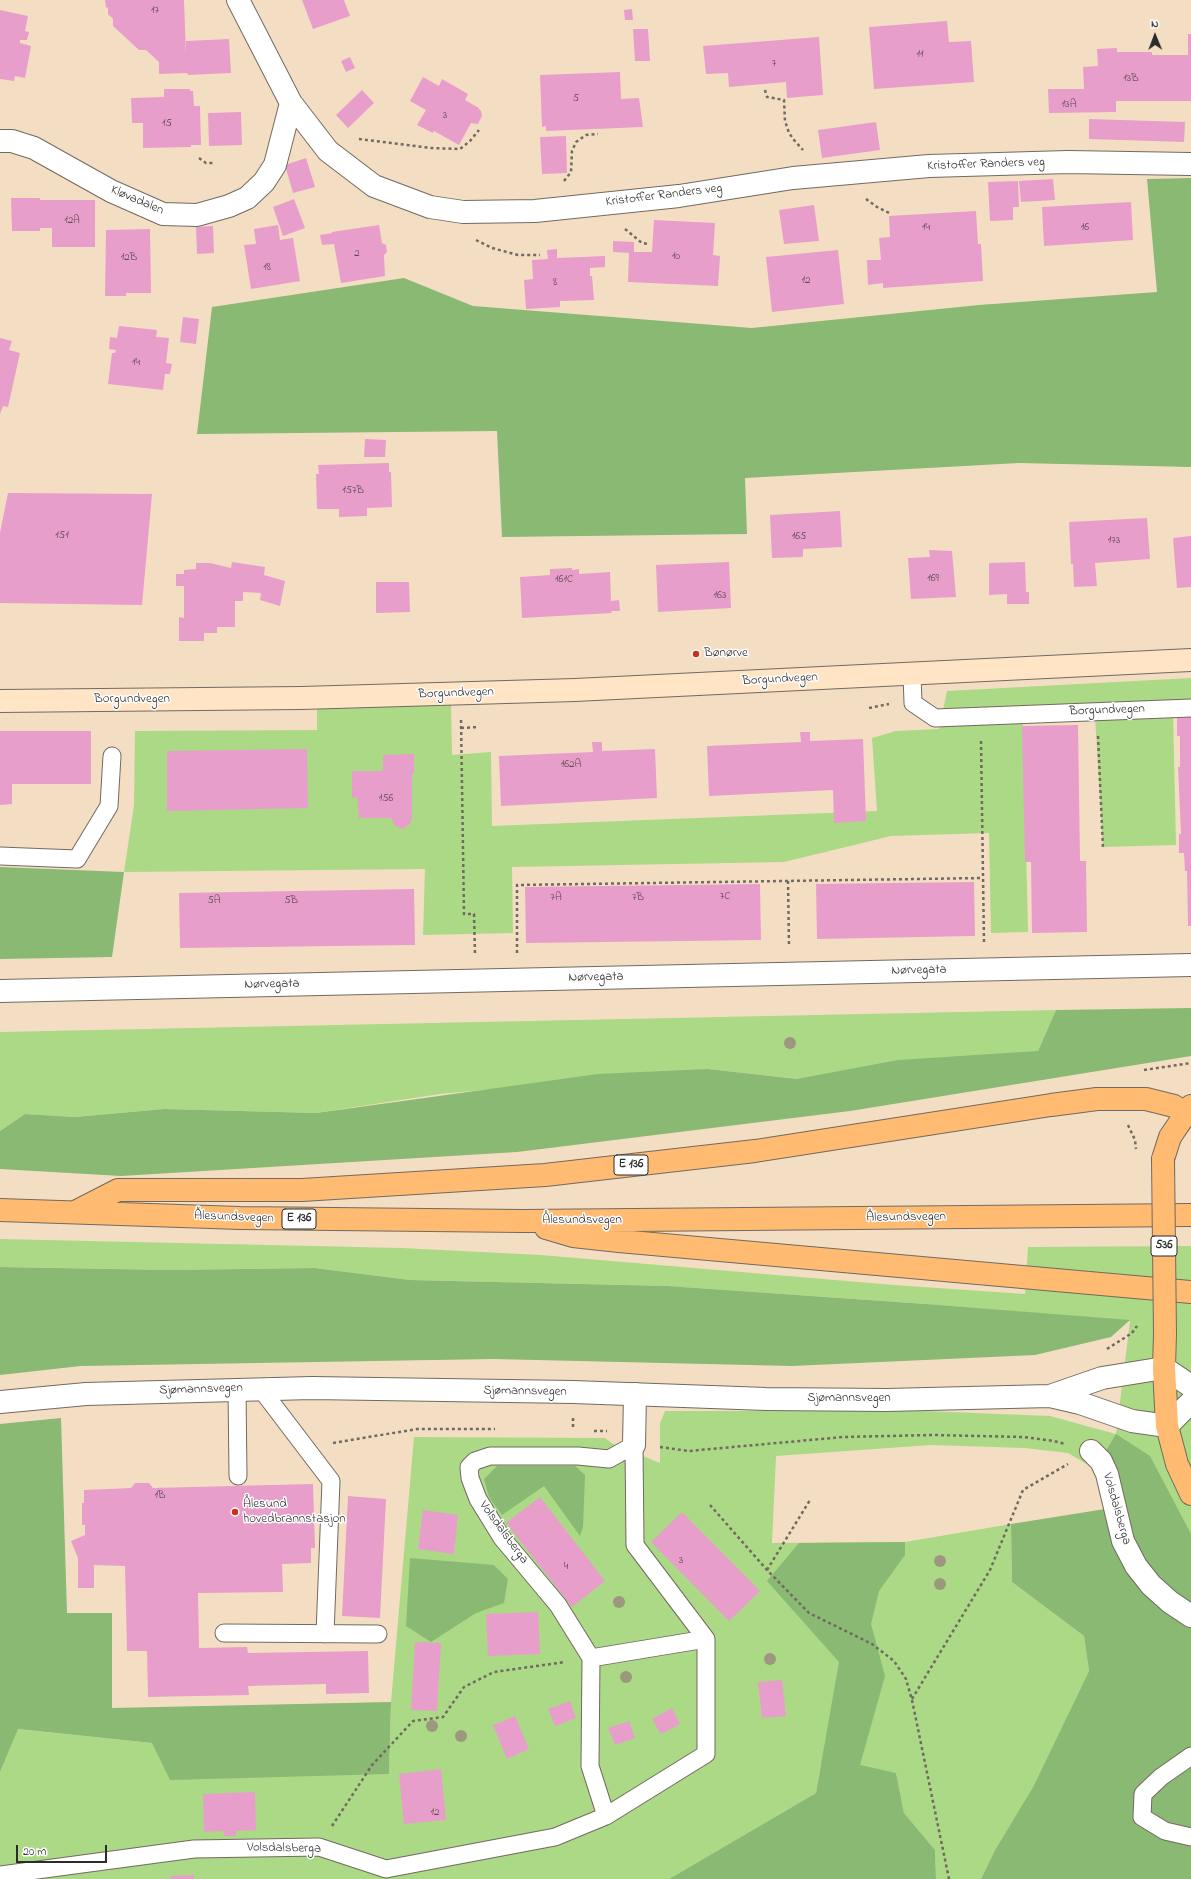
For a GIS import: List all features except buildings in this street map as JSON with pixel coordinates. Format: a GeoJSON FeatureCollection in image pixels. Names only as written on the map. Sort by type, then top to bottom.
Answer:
{"type":"FeatureCollection","features":[{"type":"Feature","properties":{"kind":"main road","name":"Borgundvegen"},"geometry":{"type":"LineString","coordinates":[[0,701],[301,698],[575,690],[1191,660]]}},
{"type":"Feature","properties":{"kind":"main road","name":"E 136"},"geometry":{"type":"LineString","coordinates":[[75,1212],[118,1190],[302,1190],[545,1175],[755,1151],[1051,1104],[1097,1099],[1146,1099],[1174,1106],[1190,1114]]}},
{"type":"Feature","properties":{"kind":"main road","name":"536"},"geometry":{"type":"LineString","coordinates":[[1190,1114],[1170,1137],[1163,1159],[1164,1368],[1167,1426],[1177,1464],[1191,1494]]}},
{"type":"Feature","properties":{"kind":"main road","name":"Ålesundsvegen"},"geometry":{"type":"LineString","coordinates":[[0,1210],[240,1218],[522,1221],[1191,1215]]}},
{"type":"Feature","properties":{"kind":"main road","name":"E 136"},"geometry":{"type":"LineString","coordinates":[[522,1221],[573,1236],[612,1241],[1191,1292]]}},
{"type":"Feature","properties":{"kind":"street","name":"Kristoffer Randers veg"},"geometry":{"type":"LineString","coordinates":[[238,0],[291,103],[328,151],[374,186],[430,207],[459,211],[535,211],[679,196],[767,181],[929,166],[1002,163],[1191,164]]}},
{"type":"Feature","properties":{"kind":"street","name":"Kløvadalen"},"geometry":{"type":"LineString","coordinates":[[0,141],[12,141],[34,148],[111,191],[163,214],[197,215],[229,206],[246,198],[264,182],[275,165],[291,103]]}},
{"type":"Feature","properties":{"kind":"street","name":"Nørvegata"},"geometry":{"type":"LineString","coordinates":[[0,991],[1191,965]]}},
{"type":"Feature","properties":{"kind":"street"},"geometry":{"type":"LineString","coordinates":[[1164,1368],[1191,1386]]}},
{"type":"Feature","properties":{"kind":"street","name":"Sjømannsvegen"},"geometry":{"type":"LineString","coordinates":[[1050,1396],[1102,1378],[1164,1368]]}},
{"type":"Feature","properties":{"kind":"street","name":"Sjømannsvegen"},"geometry":{"type":"LineString","coordinates":[[0,1402],[86,1394],[237,1389],[634,1394],[766,1399],[880,1400],[1050,1396],[1080,1403],[1132,1421],[1167,1426]]}},
{"type":"Feature","properties":{"kind":"street"},"geometry":{"type":"LineString","coordinates":[[634,1394],[634,1439]]}},
{"type":"Feature","properties":{"kind":"street"},"geometry":{"type":"LineString","coordinates":[[1167,1426],[1191,1402]]}},
{"type":"Feature","properties":{"kind":"street","name":"Volsdalsberga"},"geometry":{"type":"LineString","coordinates":[[1091,1451],[1101,1461],[1107,1474],[1123,1541],[1136,1566],[1151,1585],[1170,1602],[1191,1616]]}},
{"type":"Feature","properties":{"kind":"lane","name":"Borgundvegen"},"geometry":{"type":"LineString","coordinates":[[912,674],[913,703],[935,718],[1191,708]]}},
{"type":"Feature","properties":{"kind":"lane"},"geometry":{"type":"LineString","coordinates":[[0,856],[76,859],[109,806],[112,756]]}},
{"type":"Feature","properties":{"kind":"lane"},"geometry":{"type":"LineString","coordinates":[[237,1389],[238,1476]]}},
{"type":"Feature","properties":{"kind":"lane"},"geometry":{"type":"LineString","coordinates":[[260,1389],[331,1481],[325,1634]]}},
{"type":"Feature","properties":{"kind":"lane"},"geometry":{"type":"LineString","coordinates":[[606,1816],[590,1766],[591,1658],[706,1639],[635,1545],[634,1439]]}},
{"type":"Feature","properties":{"kind":"lane","name":"Volsdalsberga"},"geometry":{"type":"LineString","coordinates":[[591,1658],[558,1605],[502,1538],[478,1499],[470,1478],[469,1467],[475,1461],[490,1456],[578,1456],[609,1459],[634,1439]]}},
{"type":"Feature","properties":{"kind":"lane"},"geometry":{"type":"LineString","coordinates":[[224,1634],[378,1634]]}},
{"type":"Feature","properties":{"kind":"lane","name":"Volsdalsberga"},"geometry":{"type":"LineString","coordinates":[[0,1875],[194,1849],[319,1847],[386,1869],[555,1837],[606,1816],[706,1754],[706,1639]]}},
{"type":"Feature","properties":{"kind":"lane"},"geometry":{"type":"LineString","coordinates":[[1191,1756],[1143,1794],[1142,1817],[1165,1831],[1191,1837]]}},
{"type":"Feature","properties":{"kind":"path"},"geometry":{"type":"LineString","coordinates":[[765,90],[767,97],[784,100],[785,121],[794,140],[802,150],[833,174]]}},
{"type":"Feature","properties":{"kind":"path"},"geometry":{"type":"LineString","coordinates":[[354,138],[431,148],[460,149],[470,141],[479,130]]}},
{"type":"Feature","properties":{"kind":"path"},"geometry":{"type":"LineString","coordinates":[[562,183],[571,172],[572,151],[576,142],[586,135],[598,134]]}},
{"type":"Feature","properties":{"kind":"path"},"geometry":{"type":"LineString","coordinates":[[199,158],[206,163],[214,163]]}},
{"type":"Feature","properties":{"kind":"path"},"geometry":{"type":"LineString","coordinates":[[459,211],[464,230],[472,238],[492,248],[518,255],[540,255]]}},
{"type":"Feature","properties":{"kind":"path"},"geometry":{"type":"LineString","coordinates":[[869,708],[893,703]]}},
{"type":"Feature","properties":{"kind":"path"},"geometry":{"type":"LineString","coordinates":[[1097,712],[1103,849]]}},
{"type":"Feature","properties":{"kind":"path"},"geometry":{"type":"LineString","coordinates":[[461,716],[464,914],[474,914],[475,954]]}},
{"type":"Feature","properties":{"kind":"path"},"geometry":{"type":"LineString","coordinates":[[461,728],[479,727]]}},
{"type":"Feature","properties":{"kind":"path"},"geometry":{"type":"LineString","coordinates":[[981,739],[984,949]]}},
{"type":"Feature","properties":{"kind":"path"},"geometry":{"type":"LineString","coordinates":[[517,954],[517,885],[983,878]]}},
{"type":"Feature","properties":{"kind":"path"},"geometry":{"type":"LineString","coordinates":[[788,881],[789,951]]}},
{"type":"Feature","properties":{"kind":"path"},"geometry":{"type":"LineString","coordinates":[[1141,1071],[1191,1063]]}},
{"type":"Feature","properties":{"kind":"path"},"geometry":{"type":"LineString","coordinates":[[1126,1122],[1135,1140],[1137,1153]]}},
{"type":"Feature","properties":{"kind":"path"},"geometry":{"type":"LineString","coordinates":[[1105,1350],[1132,1333]]}},
{"type":"Feature","properties":{"kind":"path"},"geometry":{"type":"LineString","coordinates":[[305,1447],[417,1429],[503,1429]]}},
{"type":"Feature","properties":{"kind":"path"},"geometry":{"type":"LineString","coordinates":[[565,1430],[573,1430]]}},
{"type":"Feature","properties":{"kind":"path"},"geometry":{"type":"LineString","coordinates":[[634,1439],[660,1447],[689,1451],[843,1438],[933,1435],[1024,1437],[1054,1441],[1091,1451]]}},
{"type":"Feature","properties":{"kind":"path"},"geometry":{"type":"LineString","coordinates":[[912,1700],[990,1570],[1023,1490],[1091,1451]]}},
{"type":"Feature","properties":{"kind":"path"},"geometry":{"type":"LineString","coordinates":[[767,1570],[810,1500]]}},
{"type":"Feature","properties":{"kind":"path"},"geometry":{"type":"LineString","coordinates":[[710,1505],[767,1570],[809,1613],[872,1644],[894,1661],[906,1679],[912,1700],[949,1879]]}},
{"type":"Feature","properties":{"kind":"path"},"geometry":{"type":"LineString","coordinates":[[319,1847],[372,1765],[413,1721],[443,1717],[464,1687],[494,1672],[591,1658]]}},
{"type":"Feature","properties":{"kind":"green space"},"geometry":{"type":"Polygon","coordinates":[[[1191,178],[1191,467],[1019,463],[745,478],[747,534],[502,537],[497,431],[197,434],[212,307],[404,278],[473,306],[752,328],[979,305],[1157,292],[1147,179],[1191,178]]]}},
{"type":"Feature","properties":{"kind":"green space"},"geometry":{"type":"Polygon","coordinates":[[[1191,678],[1191,712],[1173,712],[1176,845],[1103,847],[1095,717],[1023,719],[1028,932],[991,933],[989,833],[891,836],[784,862],[512,867],[513,933],[423,935],[425,869],[124,872],[134,805],[135,731],[317,730],[317,707],[451,705],[452,755],[491,752],[492,826],[877,811],[872,738],[896,731],[939,729],[947,691],[1191,678]]]}},
{"type":"Feature","properties":{"kind":"green space"},"geometry":{"type":"Polygon","coordinates":[[[0,867],[124,872],[112,957],[0,959],[0,867]]]}},
{"type":"Feature","properties":{"kind":"green space"},"geometry":{"type":"Polygon","coordinates":[[[1191,1008],[1191,1056],[850,1111],[517,1152],[121,1176],[0,1169],[0,1131],[25,1114],[75,1117],[164,1109],[316,1113],[598,1074],[708,1069],[797,1079],[898,1060],[1038,1051],[1056,1010],[1191,1008]]]}},
{"type":"Feature","properties":{"kind":"green space"},"geometry":{"type":"Polygon","coordinates":[[[1056,1010],[1038,1051],[797,1079],[708,1069],[440,1094],[316,1113],[164,1109],[75,1117],[25,1114],[0,1131],[0,1032],[1056,1010]]]}},
{"type":"Feature","properties":{"kind":"green space"},"geometry":{"type":"Polygon","coordinates":[[[0,1239],[402,1248],[541,1255],[894,1285],[1025,1294],[1028,1247],[1191,1246],[1191,1534],[1095,1469],[1068,1453],[1024,1448],[931,1445],[776,1456],[772,1543],[905,1542],[1011,1524],[1012,1582],[1084,1636],[1089,1671],[1033,1787],[995,1850],[981,1879],[936,1879],[935,1850],[904,1813],[896,1773],[821,1764],[816,1793],[669,1879],[0,1879],[0,1772],[17,1729],[152,1743],[389,1774],[391,1702],[414,1437],[605,1438],[613,1444],[660,1463],[660,1423],[665,1411],[924,1411],[1050,1416],[1116,1434],[1130,1321],[926,1304],[668,1286],[410,1280],[315,1268],[170,1270],[0,1267],[0,1239]]]}},
{"type":"Feature","properties":{"kind":"green space"},"geometry":{"type":"Polygon","coordinates":[[[0,1267],[170,1270],[315,1268],[410,1280],[668,1286],[1130,1320],[1111,1337],[1035,1355],[792,1366],[493,1359],[81,1366],[0,1375],[0,1267]]]}},
{"type":"Feature","properties":{"kind":"green space"},"geometry":{"type":"Polygon","coordinates":[[[61,1418],[67,1613],[112,1613],[112,1708],[391,1702],[389,1774],[170,1780],[152,1743],[18,1729],[0,1772],[0,1424],[61,1418]]]}},
{"type":"Feature","properties":{"kind":"green space"},"geometry":{"type":"Polygon","coordinates":[[[1116,1434],[1150,1456],[1191,1534],[1191,1879],[981,1879],[995,1850],[1033,1787],[1089,1671],[1084,1636],[1012,1582],[1011,1524],[1105,1509],[1095,1469],[1116,1434]]]}},
{"type":"Feature","properties":{"kind":"green space"},"geometry":{"type":"Polygon","coordinates":[[[497,1466],[575,1466],[585,1475],[583,1527],[580,1536],[544,1486],[502,1515],[489,1497],[484,1479],[497,1466]]]}},
{"type":"Feature","properties":{"kind":"green space"},"geometry":{"type":"Polygon","coordinates":[[[905,1542],[905,1555],[879,1591],[871,1624],[885,1676],[860,1765],[896,1773],[904,1813],[935,1850],[936,1879],[669,1879],[816,1793],[839,1662],[767,1581],[799,1543],[905,1542]]]}},
{"type":"Feature","properties":{"kind":"green space"},"geometry":{"type":"Polygon","coordinates":[[[410,1558],[494,1565],[508,1579],[504,1603],[476,1613],[431,1642],[406,1626],[410,1558]]]}},
{"type":"Feature","properties":{"kind":"place","name":"Bønørve"},"geometry":{"type":"Point","coordinates":[696,654]}},
{"type":"Feature","properties":{"kind":"place","name":"Ålesund hovedbrannstasjon"},"geometry":{"type":"Point","coordinates":[235,1512]}}]}
